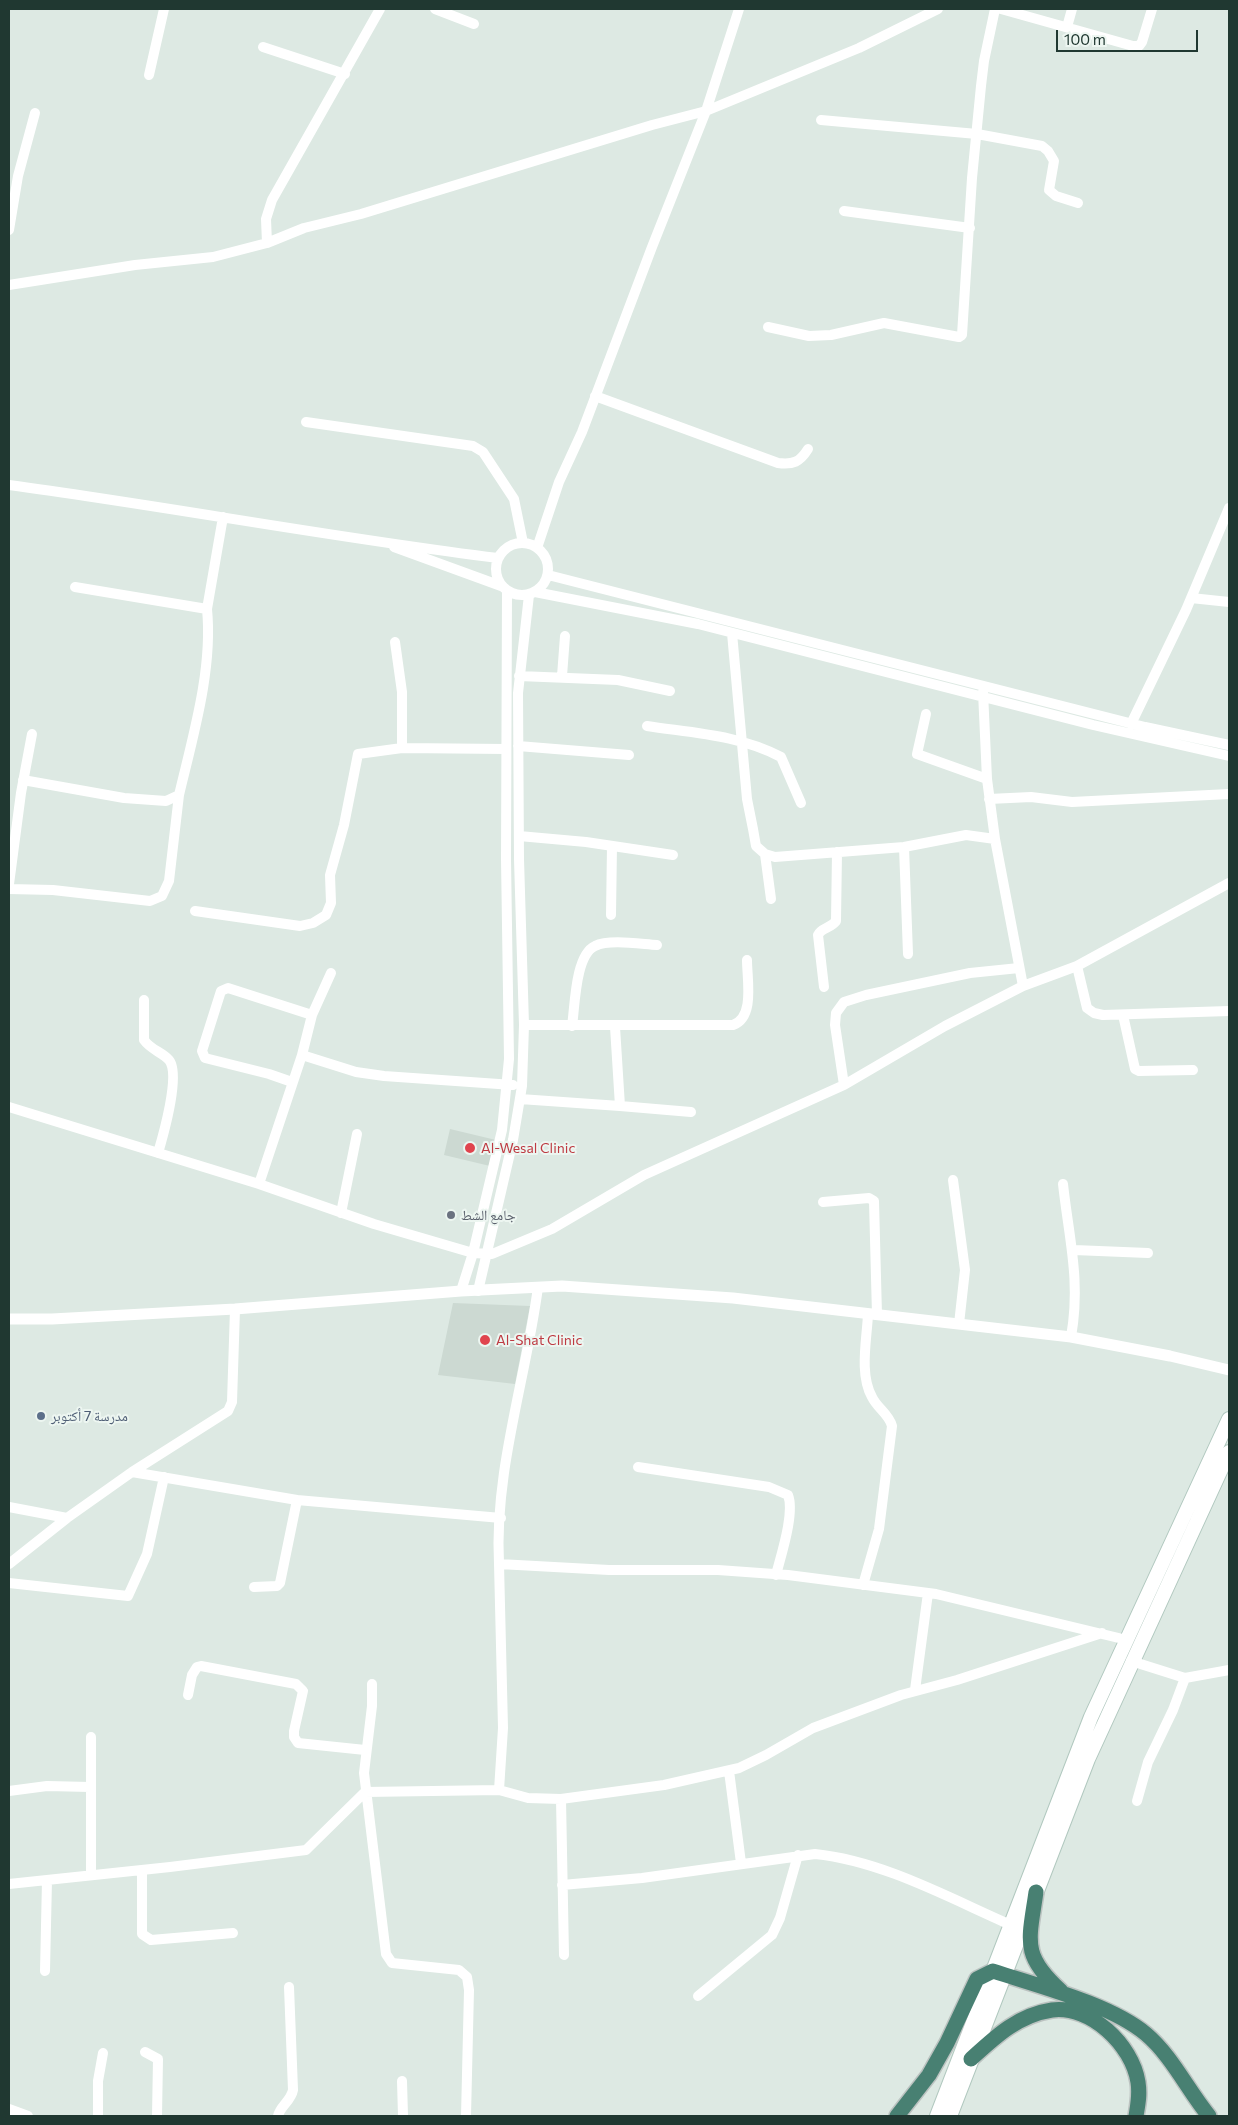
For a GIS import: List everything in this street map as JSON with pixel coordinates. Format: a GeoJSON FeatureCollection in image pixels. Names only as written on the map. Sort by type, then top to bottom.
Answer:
{"type":"FeatureCollection","features":[{"type":"Feature","properties":{"kind":"highway"},"geometry":{"type":"LineString","coordinates":[[1036,1892],[1030,1950],[1034,1960],[1047,1978],[1066,1995]]}},
{"type":"Feature","properties":{"kind":"highway"},"geometry":{"type":"LineString","coordinates":[[897,2116],[929,2075],[947,2043],[977,1980],[999,1973],[1066,1995],[1127,2022],[1145,2034],[1176,2068],[1209,2116]]}},
{"type":"Feature","properties":{"kind":"highway"},"geometry":{"type":"LineString","coordinates":[[971,2059],[998,2034],[1019,2020],[1052,2010],[1070,2012],[1091,2018],[1109,2032],[1124,2048],[1135,2068],[1140,2100],[1136,2116]]}},
{"type":"Feature","properties":{"kind":"main road"},"geometry":{"type":"LineString","coordinates":[[950,2116],[999,1973],[1011,1925],[1091,1717],[1229,1419]]}},
{"type":"Feature","properties":{"kind":"main road"},"geometry":{"type":"LineString","coordinates":[[937,2116],[1036,1892],[1088,1759],[1229,1452]]}},
{"type":"Feature","properties":{"kind":"street"},"geometry":{"type":"LineString","coordinates":[[149,75],[164,9]]}},
{"type":"Feature","properties":{"kind":"street"},"geometry":{"type":"LineString","coordinates":[[267,243],[266,219],[272,200],[345,74],[380,9]]}},
{"type":"Feature","properties":{"kind":"street"},"geometry":{"type":"LineString","coordinates":[[435,9],[474,24]]}},
{"type":"Feature","properties":{"kind":"street"},"geometry":{"type":"LineString","coordinates":[[537,548],[559,482],[582,432],[706,111],[739,9]]}},
{"type":"Feature","properties":{"kind":"street"},"geometry":{"type":"LineString","coordinates":[[9,285],[135,265],[214,257],[267,243],[304,228],[361,214],[652,125],[706,111],[859,48],[938,9]]}},
{"type":"Feature","properties":{"kind":"street"},"geometry":{"type":"LineString","coordinates":[[768,327],[809,336],[831,335],[884,323],[959,337],[963,332],[984,61],[995,9]]}},
{"type":"Feature","properties":{"kind":"street"},"geometry":{"type":"LineString","coordinates":[[1001,9],[1138,46],[1152,9]]}},
{"type":"Feature","properties":{"kind":"street"},"geometry":{"type":"LineString","coordinates":[[1067,27],[1072,9]]}},
{"type":"Feature","properties":{"kind":"street"},"geometry":{"type":"LineString","coordinates":[[263,47],[345,74]]}},
{"type":"Feature","properties":{"kind":"street"},"geometry":{"type":"LineString","coordinates":[[9,230],[18,176],[35,113]]}},
{"type":"Feature","properties":{"kind":"street"},"geometry":{"type":"LineString","coordinates":[[821,120],[977,134],[1042,146],[1054,160],[1049,190],[1056,196],[1078,203]]}},
{"type":"Feature","properties":{"kind":"street"},"geometry":{"type":"LineString","coordinates":[[844,211],[970,228]]}},
{"type":"Feature","properties":{"kind":"street"},"geometry":{"type":"LineString","coordinates":[[595,396],[778,463],[794,464],[803,458],[808,449]]}},
{"type":"Feature","properties":{"kind":"street"},"geometry":{"type":"LineString","coordinates":[[306,422],[473,446],[483,452],[514,499],[523,543]]}},
{"type":"Feature","properties":{"kind":"street"},"geometry":{"type":"LineString","coordinates":[[9,484],[224,518],[263,522],[383,544],[416,545],[498,558]]}},
{"type":"Feature","properties":{"kind":"street"},"geometry":{"type":"LineString","coordinates":[[1131,724],[1191,598],[1229,508]]}},
{"type":"Feature","properties":{"kind":"street"},"geometry":{"type":"LineString","coordinates":[[9,889],[53,890],[150,901],[162,896],[169,881],[179,795],[197,721],[209,632],[207,608],[224,518]]}},
{"type":"Feature","properties":{"kind":"street"},"geometry":{"type":"LineString","coordinates":[[1218,534],[1229,536]]}},
{"type":"Feature","properties":{"kind":"street"},"geometry":{"type":"LineString","coordinates":[[383,544],[504,588],[521,596],[532,593],[541,587],[548,575],[546,559],[537,548],[523,543],[508,547],[498,558],[496,572],[504,588],[508,1085],[502,1130],[473,1253],[461,1291]]}},
{"type":"Feature","properties":{"kind":"street"},"geometry":{"type":"LineString","coordinates":[[548,575],[1229,756]]}},
{"type":"Feature","properties":{"kind":"street"},"geometry":{"type":"LineString","coordinates":[[75,587],[207,608]]}},
{"type":"Feature","properties":{"kind":"street"},"geometry":{"type":"LineString","coordinates":[[532,593],[689,622],[1229,746]]}},
{"type":"Feature","properties":{"kind":"street"},"geometry":{"type":"LineString","coordinates":[[478,1291],[488,1254],[522,1086],[524,1025],[519,836],[519,676],[532,593]]}},
{"type":"Feature","properties":{"kind":"street"},"geometry":{"type":"LineString","coordinates":[[1191,598],[1229,602]]}},
{"type":"Feature","properties":{"kind":"street"},"geometry":{"type":"LineString","coordinates":[[732,633],[747,799],[756,846],[764,854],[775,858],[904,847],[966,836],[995,839]]}},
{"type":"Feature","properties":{"kind":"street"},"geometry":{"type":"LineString","coordinates":[[562,676],[566,636]]}},
{"type":"Feature","properties":{"kind":"street"},"geometry":{"type":"LineString","coordinates":[[395,642],[402,692],[402,748]]}},
{"type":"Feature","properties":{"kind":"street"},"geometry":{"type":"LineString","coordinates":[[519,676],[562,676],[618,680],[670,691]]}},
{"type":"Feature","properties":{"kind":"street"},"geometry":{"type":"LineString","coordinates":[[983,691],[986,779],[995,839],[1023,986]]}},
{"type":"Feature","properties":{"kind":"street"},"geometry":{"type":"LineString","coordinates":[[926,714],[917,754],[986,779]]}},
{"type":"Feature","properties":{"kind":"street"},"geometry":{"type":"LineString","coordinates":[[647,726],[742,740],[781,758],[801,803]]}},
{"type":"Feature","properties":{"kind":"street"},"geometry":{"type":"LineString","coordinates":[[9,884],[23,780],[32,734]]}},
{"type":"Feature","properties":{"kind":"street"},"geometry":{"type":"LineString","coordinates":[[518,746],[629,755]]}},
{"type":"Feature","properties":{"kind":"street"},"geometry":{"type":"LineString","coordinates":[[195,911],[300,926],[313,923],[326,915],[331,903],[330,875],[344,825],[358,754],[402,748],[506,749]]}},
{"type":"Feature","properties":{"kind":"street"},"geometry":{"type":"LineString","coordinates":[[23,780],[124,798],[166,801],[179,795]]}},
{"type":"Feature","properties":{"kind":"street"},"geometry":{"type":"LineString","coordinates":[[989,799],[1031,797],[1072,802],[1229,794]]}},
{"type":"Feature","properties":{"kind":"street"},"geometry":{"type":"LineString","coordinates":[[519,836],[558,839],[672,855]]}},
{"type":"Feature","properties":{"kind":"street"},"geometry":{"type":"LineString","coordinates":[[611,915],[612,846]]}},
{"type":"Feature","properties":{"kind":"street"},"geometry":{"type":"LineString","coordinates":[[904,847],[908,954]]}},
{"type":"Feature","properties":{"kind":"street"},"geometry":{"type":"LineString","coordinates":[[824,987],[818,935],[821,930],[833,926],[836,921],[837,852]]}},
{"type":"Feature","properties":{"kind":"street"},"geometry":{"type":"LineString","coordinates":[[764,854],[771,899]]}},
{"type":"Feature","properties":{"kind":"street"},"geometry":{"type":"LineString","coordinates":[[9,1107],[259,1184],[341,1213],[473,1253],[488,1254],[552,1229],[644,1175],[844,1085],[945,1026],[1023,986],[1077,966],[1229,882]]}},
{"type":"Feature","properties":{"kind":"street"},"geometry":{"type":"LineString","coordinates":[[572,1026],[580,967],[588,950],[595,945],[616,943],[657,945]]}},
{"type":"Feature","properties":{"kind":"street"},"geometry":{"type":"LineString","coordinates":[[524,1025],[615,1027],[733,1026],[741,1022],[746,1014],[747,960]]}},
{"type":"Feature","properties":{"kind":"street"},"geometry":{"type":"LineString","coordinates":[[1077,966],[1088,1008],[1094,1013],[1123,1015],[1229,1011]]}},
{"type":"Feature","properties":{"kind":"street"},"geometry":{"type":"LineString","coordinates":[[844,1085],[835,1025],[836,1013],[844,1002],[866,995],[970,973],[1019,968]]}},
{"type":"Feature","properties":{"kind":"street"},"geometry":{"type":"LineString","coordinates":[[259,1184],[302,1055],[312,1015],[331,973]]}},
{"type":"Feature","properties":{"kind":"street"},"geometry":{"type":"LineString","coordinates":[[292,1082],[269,1074],[205,1058],[202,1052],[217,999],[221,991],[228,988],[312,1015]]}},
{"type":"Feature","properties":{"kind":"street"},"geometry":{"type":"LineString","coordinates":[[144,1000],[144,1040],[154,1051],[169,1060],[171,1065],[172,1091],[170,1110],[158,1153]]}},
{"type":"Feature","properties":{"kind":"street"},"geometry":{"type":"LineString","coordinates":[[1123,1015],[1136,1069],[1139,1071],[1194,1070]]}},
{"type":"Feature","properties":{"kind":"street"},"geometry":{"type":"LineString","coordinates":[[615,1027],[620,1106]]}},
{"type":"Feature","properties":{"kind":"street"},"geometry":{"type":"LineString","coordinates":[[302,1055],[356,1072],[384,1076],[522,1086]]}},
{"type":"Feature","properties":{"kind":"street"},"geometry":{"type":"LineString","coordinates":[[520,1099],[691,1112]]}},
{"type":"Feature","properties":{"kind":"street"},"geometry":{"type":"LineString","coordinates":[[341,1213],[357,1134]]}},
{"type":"Feature","properties":{"kind":"street"},"geometry":{"type":"LineString","coordinates":[[953,1180],[965,1270],[959,1324]]}},
{"type":"Feature","properties":{"kind":"street"},"geometry":{"type":"LineString","coordinates":[[1063,1184],[1074,1250],[1076,1289],[1071,1337]]}},
{"type":"Feature","properties":{"kind":"street"},"geometry":{"type":"LineString","coordinates":[[486,1195],[500,1198]]}},
{"type":"Feature","properties":{"kind":"street"},"geometry":{"type":"LineString","coordinates":[[823,1202],[869,1198],[874,1201],[873,1315],[865,1360],[871,1396],[892,1426],[879,1529],[863,1585]]}},
{"type":"Feature","properties":{"kind":"street"},"geometry":{"type":"LineString","coordinates":[[1074,1250],[1148,1253]]}},
{"type":"Feature","properties":{"kind":"street"},"geometry":{"type":"LineString","coordinates":[[9,1319],[52,1319],[235,1309],[461,1291],[562,1286],[733,1298],[1071,1337],[1170,1356],[1229,1370]]}},
{"type":"Feature","properties":{"kind":"street"},"geometry":{"type":"LineString","coordinates":[[499,1790],[503,1728],[498,1541],[506,1461],[538,1287]]}},
{"type":"Feature","properties":{"kind":"street"},"geometry":{"type":"LineString","coordinates":[[9,1564],[67,1518],[132,1472],[228,1411],[232,1402],[235,1309]]}},
{"type":"Feature","properties":{"kind":"street"},"geometry":{"type":"LineString","coordinates":[[638,1467],[769,1487],[788,1495],[791,1501],[789,1515],[776,1575]]}},
{"type":"Feature","properties":{"kind":"street"},"geometry":{"type":"LineString","coordinates":[[132,1472],[297,1500],[501,1518]]}},
{"type":"Feature","properties":{"kind":"street"},"geometry":{"type":"LineString","coordinates":[[9,1584],[128,1596],[147,1554],[164,1477]]}},
{"type":"Feature","properties":{"kind":"street"},"geometry":{"type":"LineString","coordinates":[[254,1587],[276,1586],[280,1583],[297,1500]]}},
{"type":"Feature","properties":{"kind":"street"},"geometry":{"type":"LineString","coordinates":[[9,1507],[67,1518]]}},
{"type":"Feature","properties":{"kind":"street"},"geometry":{"type":"LineString","coordinates":[[500,1564],[609,1570],[718,1570],[863,1585],[928,1593],[1127,1640]]}},
{"type":"Feature","properties":{"kind":"street"},"geometry":{"type":"LineString","coordinates":[[915,1690],[928,1593]]}},
{"type":"Feature","properties":{"kind":"street"},"geometry":{"type":"LineString","coordinates":[[9,1884],[306,1850],[366,1792],[499,1790],[528,1798],[561,1799],[664,1785],[729,1771],[766,1755],[813,1728],[915,1690],[957,1680],[1102,1633]]}},
{"type":"Feature","properties":{"kind":"street"},"geometry":{"type":"LineString","coordinates":[[1132,1661],[1185,1678],[1229,1670]]}},
{"type":"Feature","properties":{"kind":"street"},"geometry":{"type":"LineString","coordinates":[[188,1695],[192,1675],[197,1667],[201,1666],[296,1684],[303,1691],[294,1731],[294,1737],[298,1743],[366,1750]]}},
{"type":"Feature","properties":{"kind":"street"},"geometry":{"type":"LineString","coordinates":[[1137,1801],[1148,1762],[1173,1710],[1185,1678]]}},
{"type":"Feature","properties":{"kind":"street"},"geometry":{"type":"LineString","coordinates":[[372,1684],[372,1706],[364,1773],[389,1960],[398,1964],[459,1970],[467,1978],[470,1990],[466,2116]]}},
{"type":"Feature","properties":{"kind":"street"},"geometry":{"type":"LineString","coordinates":[[91,1737],[91,1874]]}},
{"type":"Feature","properties":{"kind":"street"},"geometry":{"type":"LineString","coordinates":[[729,1771],[741,1863]]}},
{"type":"Feature","properties":{"kind":"street"},"geometry":{"type":"LineString","coordinates":[[9,1791],[47,1786],[90,1787]]}},
{"type":"Feature","properties":{"kind":"street"},"geometry":{"type":"LineString","coordinates":[[561,1799],[564,1955]]}},
{"type":"Feature","properties":{"kind":"street"},"geometry":{"type":"LineString","coordinates":[[562,1885],[642,1878],[798,1856],[827,1855],[887,1872],[1011,1925]]}},
{"type":"Feature","properties":{"kind":"street"},"geometry":{"type":"LineString","coordinates":[[698,1996],[772,1935],[780,1918],[798,1856]]}},
{"type":"Feature","properties":{"kind":"street"},"geometry":{"type":"LineString","coordinates":[[142,1870],[142,1934],[151,1940],[233,1933]]}},
{"type":"Feature","properties":{"kind":"street"},"geometry":{"type":"LineString","coordinates":[[45,1971],[47,1880]]}},
{"type":"Feature","properties":{"kind":"street"},"geometry":{"type":"LineString","coordinates":[[278,2116],[280,2110],[290,2099],[293,2090],[289,1987]]}},
{"type":"Feature","properties":{"kind":"street"},"geometry":{"type":"LineString","coordinates":[[145,2052],[158,2059],[157,2116]]}},
{"type":"Feature","properties":{"kind":"street"},"geometry":{"type":"LineString","coordinates":[[98,2116],[98,2081],[103,2053]]}},
{"type":"Feature","properties":{"kind":"street"},"geometry":{"type":"LineString","coordinates":[[402,2081],[403,2116]]}},
{"type":"Feature","properties":{"kind":"street"},"geometry":{"type":"LineString","coordinates":[[9,2109],[28,2116]]}},
{"type":"Feature","properties":{"kind":"shaded area","name":"Al-Wesal Clinic"},"geometry":{"type":"Polygon","coordinates":[[[450,1129],[496,1140],[490,1166],[444,1155],[450,1129]]]}},
{"type":"Feature","properties":{"kind":"shaded area","name":"Al-Shat Clinic"},"geometry":{"type":"Polygon","coordinates":[[[453,1303],[530,1306],[515,1384],[438,1375],[453,1303]]]}},
{"type":"Feature","properties":{"kind":"place","name":"Al-Wesal Clinic"},"geometry":{"type":"Point","coordinates":[470,1148]}},
{"type":"Feature","properties":{"kind":"place","name":"جامع الشط"},"geometry":{"type":"Point","coordinates":[451,1215]}},
{"type":"Feature","properties":{"kind":"place","name":"Al-Shat Clinic"},"geometry":{"type":"Point","coordinates":[485,1340]}},
{"type":"Feature","properties":{"kind":"place","name":"مدرسة 7 أكتوبر"},"geometry":{"type":"Point","coordinates":[41,1416]}}]}
